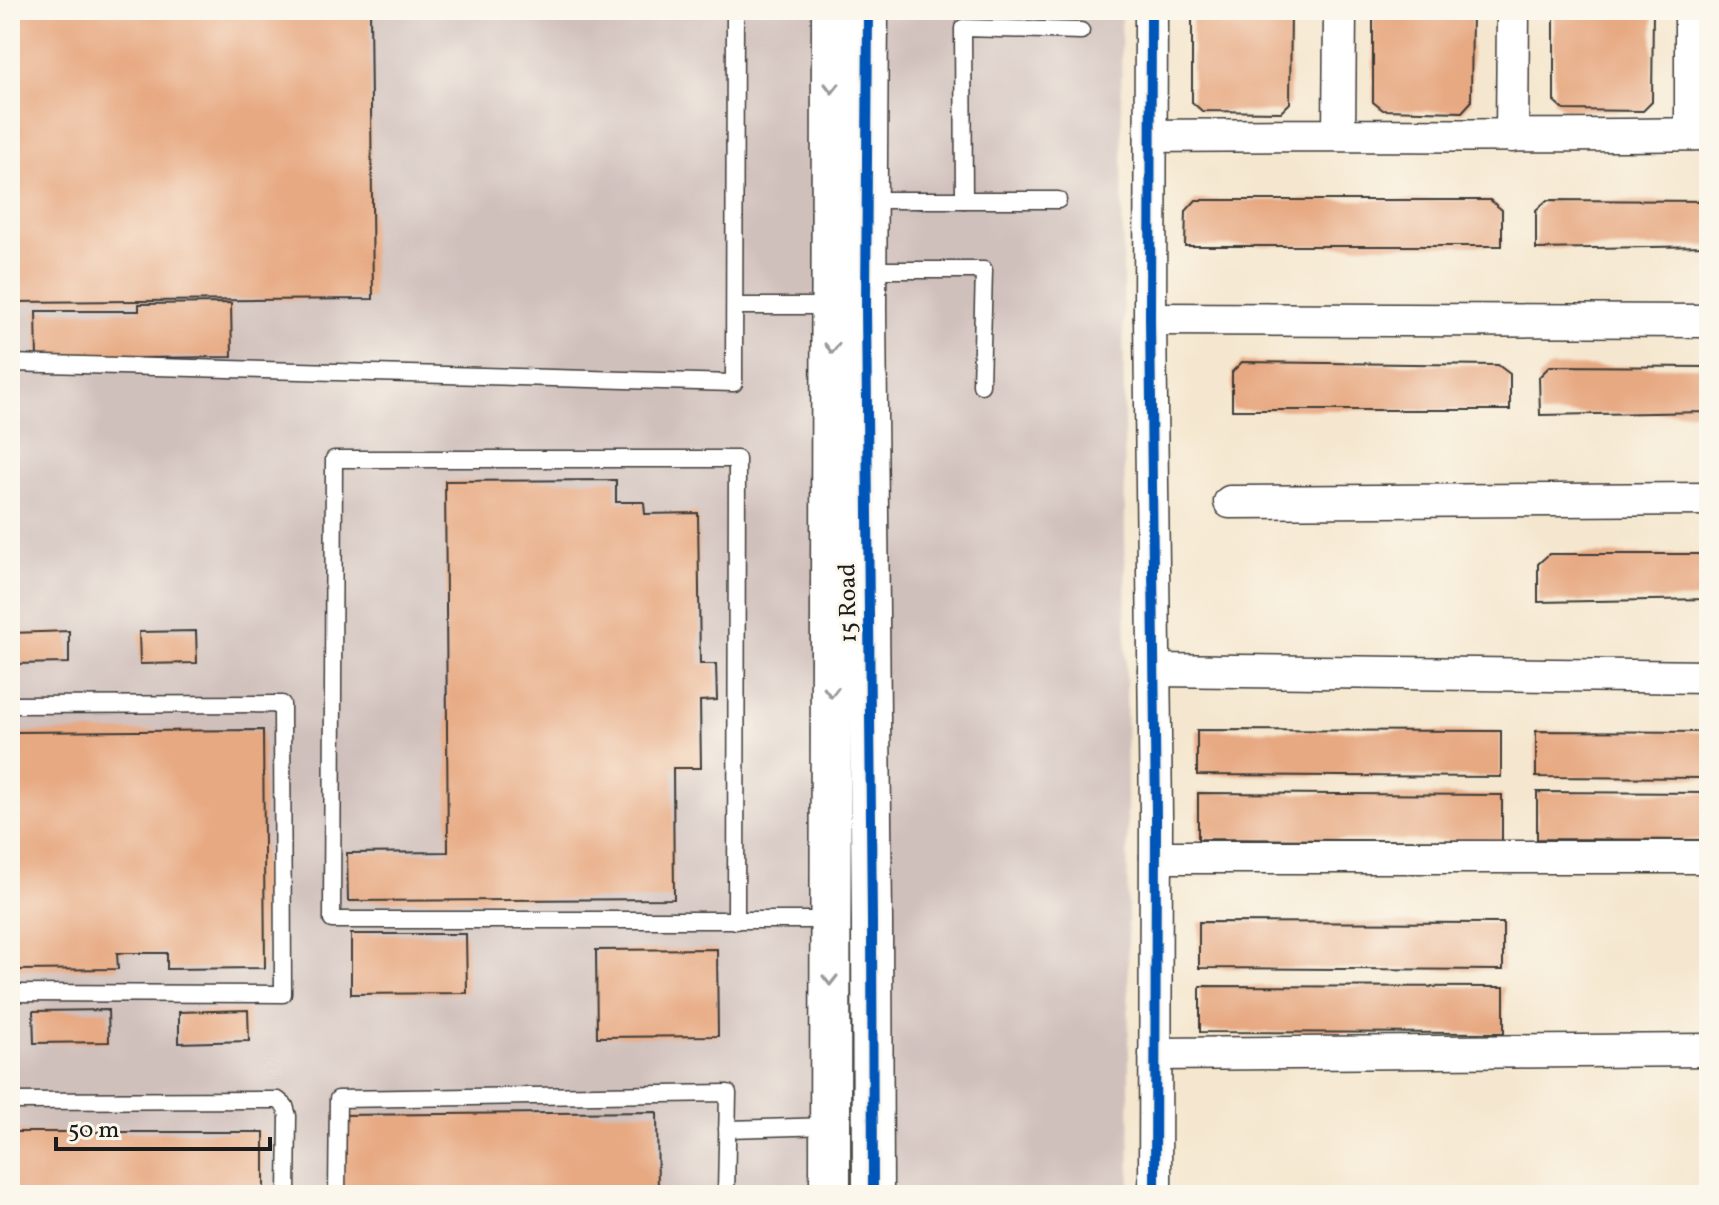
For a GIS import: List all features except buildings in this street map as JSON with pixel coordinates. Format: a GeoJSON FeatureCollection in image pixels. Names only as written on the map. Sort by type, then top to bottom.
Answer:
{"type":"FeatureCollection","features":[{"type":"Feature","properties":{"kind":"street","name":"15 Road"},"geometry":{"type":"LineString","coordinates":[[832,10],[873,1195]]}},
{"type":"Feature","properties":{"kind":"street","name":"15 Road"},"geometry":{"type":"LineString","coordinates":[[830,1195],[831,920],[843,282],[867,200],[868,10]]}},
{"type":"Feature","properties":{"kind":"street"},"geometry":{"type":"LineString","coordinates":[[1151,10],[1155,1195]]}},
{"type":"Feature","properties":{"kind":"street"},"geometry":{"type":"LineString","coordinates":[[1339,134],[1340,10]]}},
{"type":"Feature","properties":{"kind":"street"},"geometry":{"type":"LineString","coordinates":[[1512,136],[1513,10]]}},
{"type":"Feature","properties":{"kind":"street"},"geometry":{"type":"LineString","coordinates":[[1151,136],[1700,134],[1691,10]]}},
{"type":"Feature","properties":{"kind":"street"},"geometry":{"type":"LineString","coordinates":[[1150,319],[1709,321]]}},
{"type":"Feature","properties":{"kind":"street"},"geometry":{"type":"LineString","coordinates":[[1230,502],[1709,499]]}},
{"type":"Feature","properties":{"kind":"street"},"geometry":{"type":"LineString","coordinates":[[1154,670],[1709,677]]}},
{"type":"Feature","properties":{"kind":"street"},"geometry":{"type":"LineString","coordinates":[[1156,857],[1709,857]]}},
{"type":"Feature","properties":{"kind":"street"},"geometry":{"type":"LineString","coordinates":[[1155,1054],[1709,1050]]}},
{"type":"Feature","properties":{"kind":"lane"},"geometry":{"type":"LineString","coordinates":[[10,363],[734,383],[735,10]]}},
{"type":"Feature","properties":{"kind":"lane"},"geometry":{"type":"LineString","coordinates":[[964,200],[963,28],[1081,31]]}},
{"type":"Feature","properties":{"kind":"lane"},"geometry":{"type":"LineString","coordinates":[[867,200],[1058,200]]}},
{"type":"Feature","properties":{"kind":"lane"},"geometry":{"type":"LineString","coordinates":[[735,306],[843,282],[984,270],[981,385]]}},
{"type":"Feature","properties":{"kind":"lane"},"geometry":{"type":"LineString","coordinates":[[736,921],[737,459],[334,459],[332,920],[736,921],[831,920]]}},
{"type":"Feature","properties":{"kind":"lane"},"geometry":{"type":"LineString","coordinates":[[10,705],[282,704],[283,994],[10,993]]}},
{"type":"Feature","properties":{"kind":"lane"},"geometry":{"type":"LineString","coordinates":[[337,1195],[338,1099],[728,1093],[726,1195]]}},
{"type":"Feature","properties":{"kind":"lane"},"geometry":{"type":"LineString","coordinates":[[10,1101],[278,1100],[285,1106],[288,1116],[287,1195]]}},
{"type":"Feature","properties":{"kind":"lane"},"geometry":{"type":"LineString","coordinates":[[727,1129],[830,1126]]}},
{"type":"Feature","properties":{"kind":"shaded area"},"geometry":{"type":"Polygon","coordinates":[[[10,10],[1121,10],[1130,1195],[10,1195],[10,10]]]}},
{"type":"Feature","properties":{"kind":"cycle path"},"geometry":{"type":"LineString","coordinates":[[868,10],[866,309],[873,1195]]}},
{"type":"Feature","properties":{"kind":"cycle path"},"geometry":{"type":"LineString","coordinates":[[1151,10],[1155,1195]]}}]}
